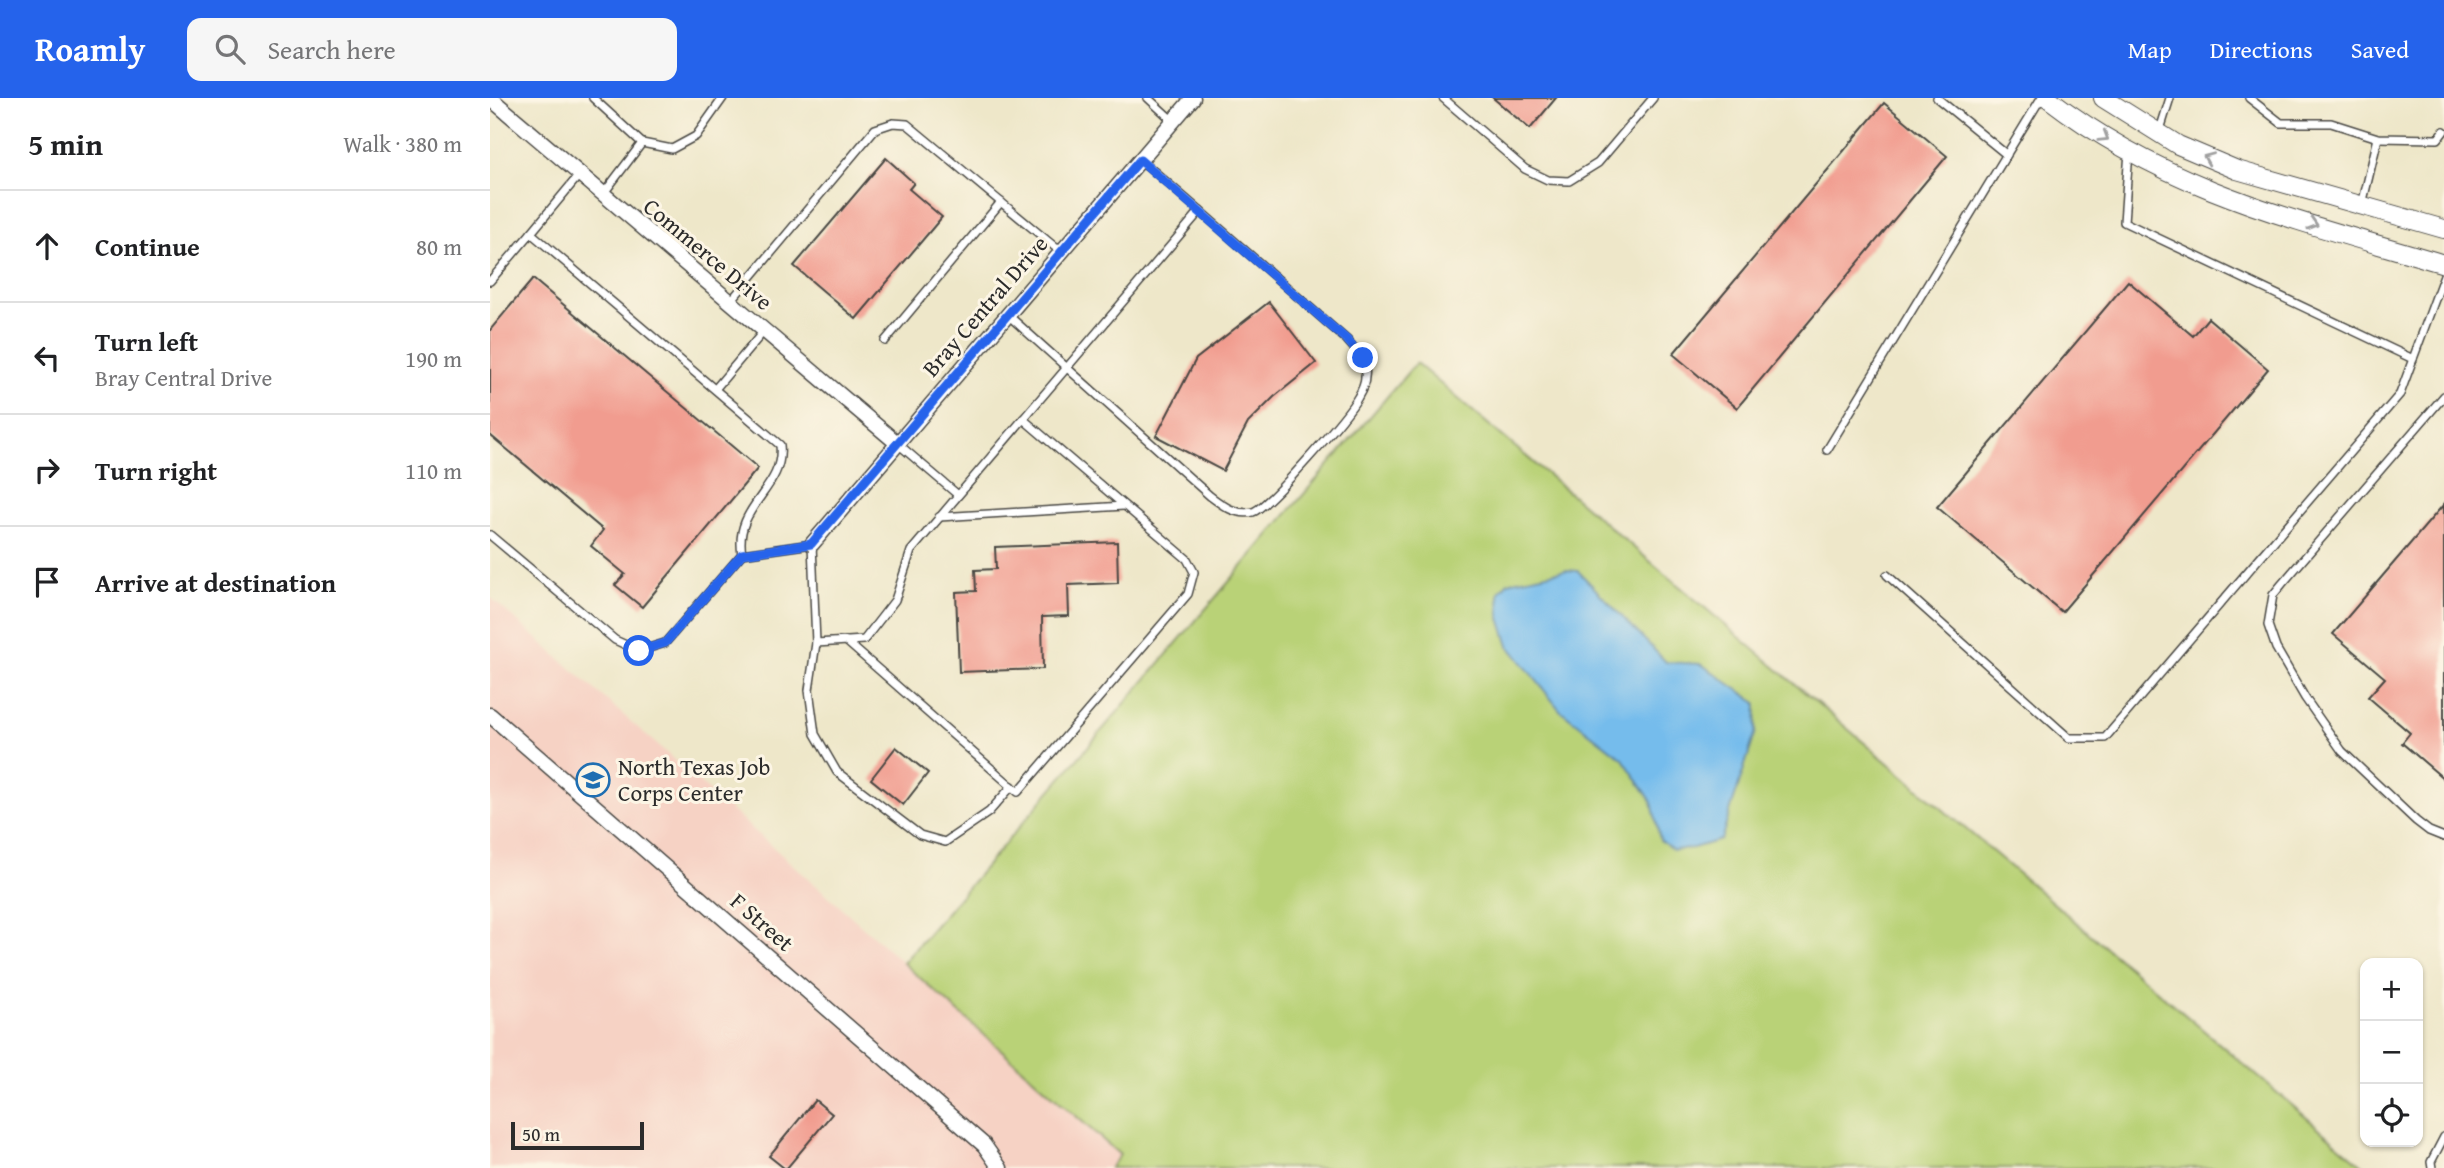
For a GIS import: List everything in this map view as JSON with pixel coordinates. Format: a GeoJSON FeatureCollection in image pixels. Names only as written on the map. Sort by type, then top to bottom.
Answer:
{"type":"FeatureCollection","features":[{"type":"Feature","properties":{"kind":"street","name":"Commerce Drive"},"geometry":{"type":"LineString","coordinates":[[490,98],[897,443]]}},
{"type":"Feature","properties":{"kind":"street","name":"Bray Central Drive"},"geometry":{"type":"LineString","coordinates":[[811,544],[1193,98]]}},
{"type":"Feature","properties":{"kind":"street"},"geometry":{"type":"LineString","coordinates":[[2048,98],[2136,155],[2235,201],[2444,264]]}},
{"type":"Feature","properties":{"kind":"street"},"geometry":{"type":"LineString","coordinates":[[2103,98],[2159,133],[2237,170],[2444,229]]}},
{"type":"Feature","properties":{"kind":"street"},"geometry":{"type":"LineString","coordinates":[[2136,155],[2159,133]]}},
{"type":"Feature","properties":{"kind":"street","name":"F Street"},"geometry":{"type":"LineString","coordinates":[[490,715],[985,1145],[1000,1168]]}},
{"type":"Feature","properties":{"kind":"lane"},"geometry":{"type":"LineString","coordinates":[[593,98],[642,143],[672,149],[696,136],[723,98]]}},
{"type":"Feature","properties":{"kind":"lane"},"geometry":{"type":"LineString","coordinates":[[1148,98],[1174,121]]}},
{"type":"Feature","properties":{"kind":"lane"},"geometry":{"type":"LineString","coordinates":[[1443,98],[1525,169],[1548,180],[1569,180],[1598,163],[1653,98]]}},
{"type":"Feature","properties":{"kind":"lane"},"geometry":{"type":"LineString","coordinates":[[1937,98],[2007,155]]}},
{"type":"Feature","properties":{"kind":"lane"},"geometry":{"type":"LineString","coordinates":[[1827,450],[2041,98]]}},
{"type":"Feature","properties":{"kind":"lane"},"geometry":{"type":"LineString","coordinates":[[2159,133],[2170,98]]}},
{"type":"Feature","properties":{"kind":"lane"},"geometry":{"type":"LineString","coordinates":[[2249,98],[2281,123],[2331,123],[2378,138],[2438,139],[2444,131]]}},
{"type":"Feature","properties":{"kind":"lane"},"geometry":{"type":"LineString","coordinates":[[730,302],[875,128],[893,123],[907,124],[1061,252]]}},
{"type":"Feature","properties":{"kind":"lane"},"geometry":{"type":"LineString","coordinates":[[2362,206],[2378,138]]}},
{"type":"Feature","properties":{"kind":"lane"},"geometry":{"type":"LineString","coordinates":[[603,194],[642,143]]}},
{"type":"Feature","properties":{"kind":"lane"},"geometry":{"type":"LineString","coordinates":[[2136,155],[2124,222],[2413,359]]}},
{"type":"Feature","properties":{"kind":"lane"},"geometry":{"type":"LineString","coordinates":[[1007,315],[1225,507],[1240,513],[1256,511],[1278,491],[1358,397],[1366,376],[1363,358],[1347,340],[1140,160]]}},
{"type":"Feature","properties":{"kind":"lane"},"geometry":{"type":"LineString","coordinates":[[490,281],[580,174]]}},
{"type":"Feature","properties":{"kind":"lane"},"geometry":{"type":"LineString","coordinates":[[885,341],[1001,202]]}},
{"type":"Feature","properties":{"kind":"lane"},"geometry":{"type":"LineString","coordinates":[[816,643],[864,640],[895,600],[911,551],[1200,211]]}},
{"type":"Feature","properties":{"kind":"lane"},"geometry":{"type":"LineString","coordinates":[[531,233],[780,445],[782,460],[777,472],[740,529],[742,554]]}},
{"type":"Feature","properties":{"kind":"lane"},"geometry":{"type":"LineString","coordinates":[[1887,575],[2069,738],[2105,737],[2400,394],[2444,275]]}},
{"type":"Feature","properties":{"kind":"lane"},"geometry":{"type":"LineString","coordinates":[[716,388],[764,331]]}},
{"type":"Feature","properties":{"kind":"lane"},"geometry":{"type":"LineString","coordinates":[[2444,396],[2282,583],[2273,595],[2267,625],[2276,648],[2299,688],[2342,751],[2416,821],[2429,831],[2444,837]]}},
{"type":"Feature","properties":{"kind":"lane"},"geometry":{"type":"LineString","coordinates":[[846,640],[1018,792],[1188,594],[1194,572],[1187,559],[1023,419]]}},
{"type":"Feature","properties":{"kind":"lane"},"geometry":{"type":"LineString","coordinates":[[897,443],[958,495]]}},
{"type":"Feature","properties":{"kind":"lane"},"geometry":{"type":"LineString","coordinates":[[939,517],[1125,506]]}},
{"type":"Feature","properties":{"kind":"lane"},"geometry":{"type":"LineString","coordinates":[[490,535],[615,640],[639,651],[665,643],[742,554],[811,544],[816,643],[809,690],[815,734],[837,772],[920,835],[945,842],[989,813],[1012,786]]}},
{"type":"Feature","properties":{"kind":"lane"},"geometry":{"type":"LineString","coordinates":[[2432,1168],[2431,1162],[2444,1137]]}},
{"type":"Feature","properties":{"kind":"shaded area","name":"North Texas Job Corps Center"},"geometry":{"type":"Polygon","coordinates":[[[490,597],[1121,1155],[1110,1168],[490,1168],[490,597]]]}},
{"type":"Feature","properties":{"kind":"green space"},"geometry":{"type":"Polygon","coordinates":[[[1416,363],[2366,1168],[1110,1168],[1120,1155],[903,963],[1416,363]]]}},
{"type":"Feature","properties":{"kind":"water"},"geometry":{"type":"Polygon","coordinates":[[[1566,570],[1578,571],[1666,662],[1701,664],[1757,703],[1756,731],[1721,840],[1693,848],[1673,850],[1660,840],[1652,802],[1623,759],[1560,710],[1509,646],[1500,618],[1499,592],[1508,582],[1566,570]]]}},
{"type":"Feature","properties":{"kind":"building"},"geometry":{"type":"Polygon","coordinates":[[[1493,98],[1556,98],[1530,129],[1493,98]]]}},
{"type":"Feature","properties":{"kind":"building"},"geometry":{"type":"Polygon","coordinates":[[[1884,103],[1947,156],[1737,408],[1673,354],[1884,103]]]}},
{"type":"Feature","properties":{"kind":"building"},"geometry":{"type":"Polygon","coordinates":[[[886,158],[914,183],[909,189],[942,217],[856,319],[794,266],[886,158]]]}},
{"type":"Feature","properties":{"kind":"building"},"geometry":{"type":"Polygon","coordinates":[[[533,279],[758,468],[642,607],[615,585],[625,574],[591,546],[603,530],[490,435],[490,330],[533,279]]]}},
{"type":"Feature","properties":{"kind":"building"},"geometry":{"type":"Polygon","coordinates":[[[2128,281],[2193,336],[2208,318],[2268,369],[2062,612],[1937,507],[2128,281]]]}},
{"type":"Feature","properties":{"kind":"building"},"geometry":{"type":"Polygon","coordinates":[[[1269,302],[1316,363],[1274,397],[1248,423],[1223,471],[1156,436],[1196,359],[1269,302]]]}},
{"type":"Feature","properties":{"kind":"building"},"geometry":{"type":"Polygon","coordinates":[[[2444,504],[2444,779],[2402,743],[2410,733],[2368,697],[2385,678],[2333,634],[2444,504]]]}},
{"type":"Feature","properties":{"kind":"building"},"geometry":{"type":"Polygon","coordinates":[[[1117,542],[1118,583],[1068,585],[1069,616],[1042,617],[1043,669],[959,672],[956,592],[976,591],[975,570],[996,569],[995,547],[1117,542]]]}},
{"type":"Feature","properties":{"kind":"building"},"geometry":{"type":"Polygon","coordinates":[[[896,747],[928,773],[903,805],[871,779],[896,747]]]}},
{"type":"Feature","properties":{"kind":"building"},"geometry":{"type":"Polygon","coordinates":[[[815,1100],[832,1114],[787,1168],[784,1168],[769,1156],[815,1100]]]}},
{"type":"Feature","properties":{"kind":"place","name":"North Texas Job Corps Center"},"geometry":{"type":"Point","coordinates":[593,780]}},
{"type":"Feature","properties":{"kind":"route"},"geometry":{"type":"LineString","coordinates":[[639,651],[665,643],[742,554],[811,544],[1140,160],[1347,340],[1363,358]]}}]}
